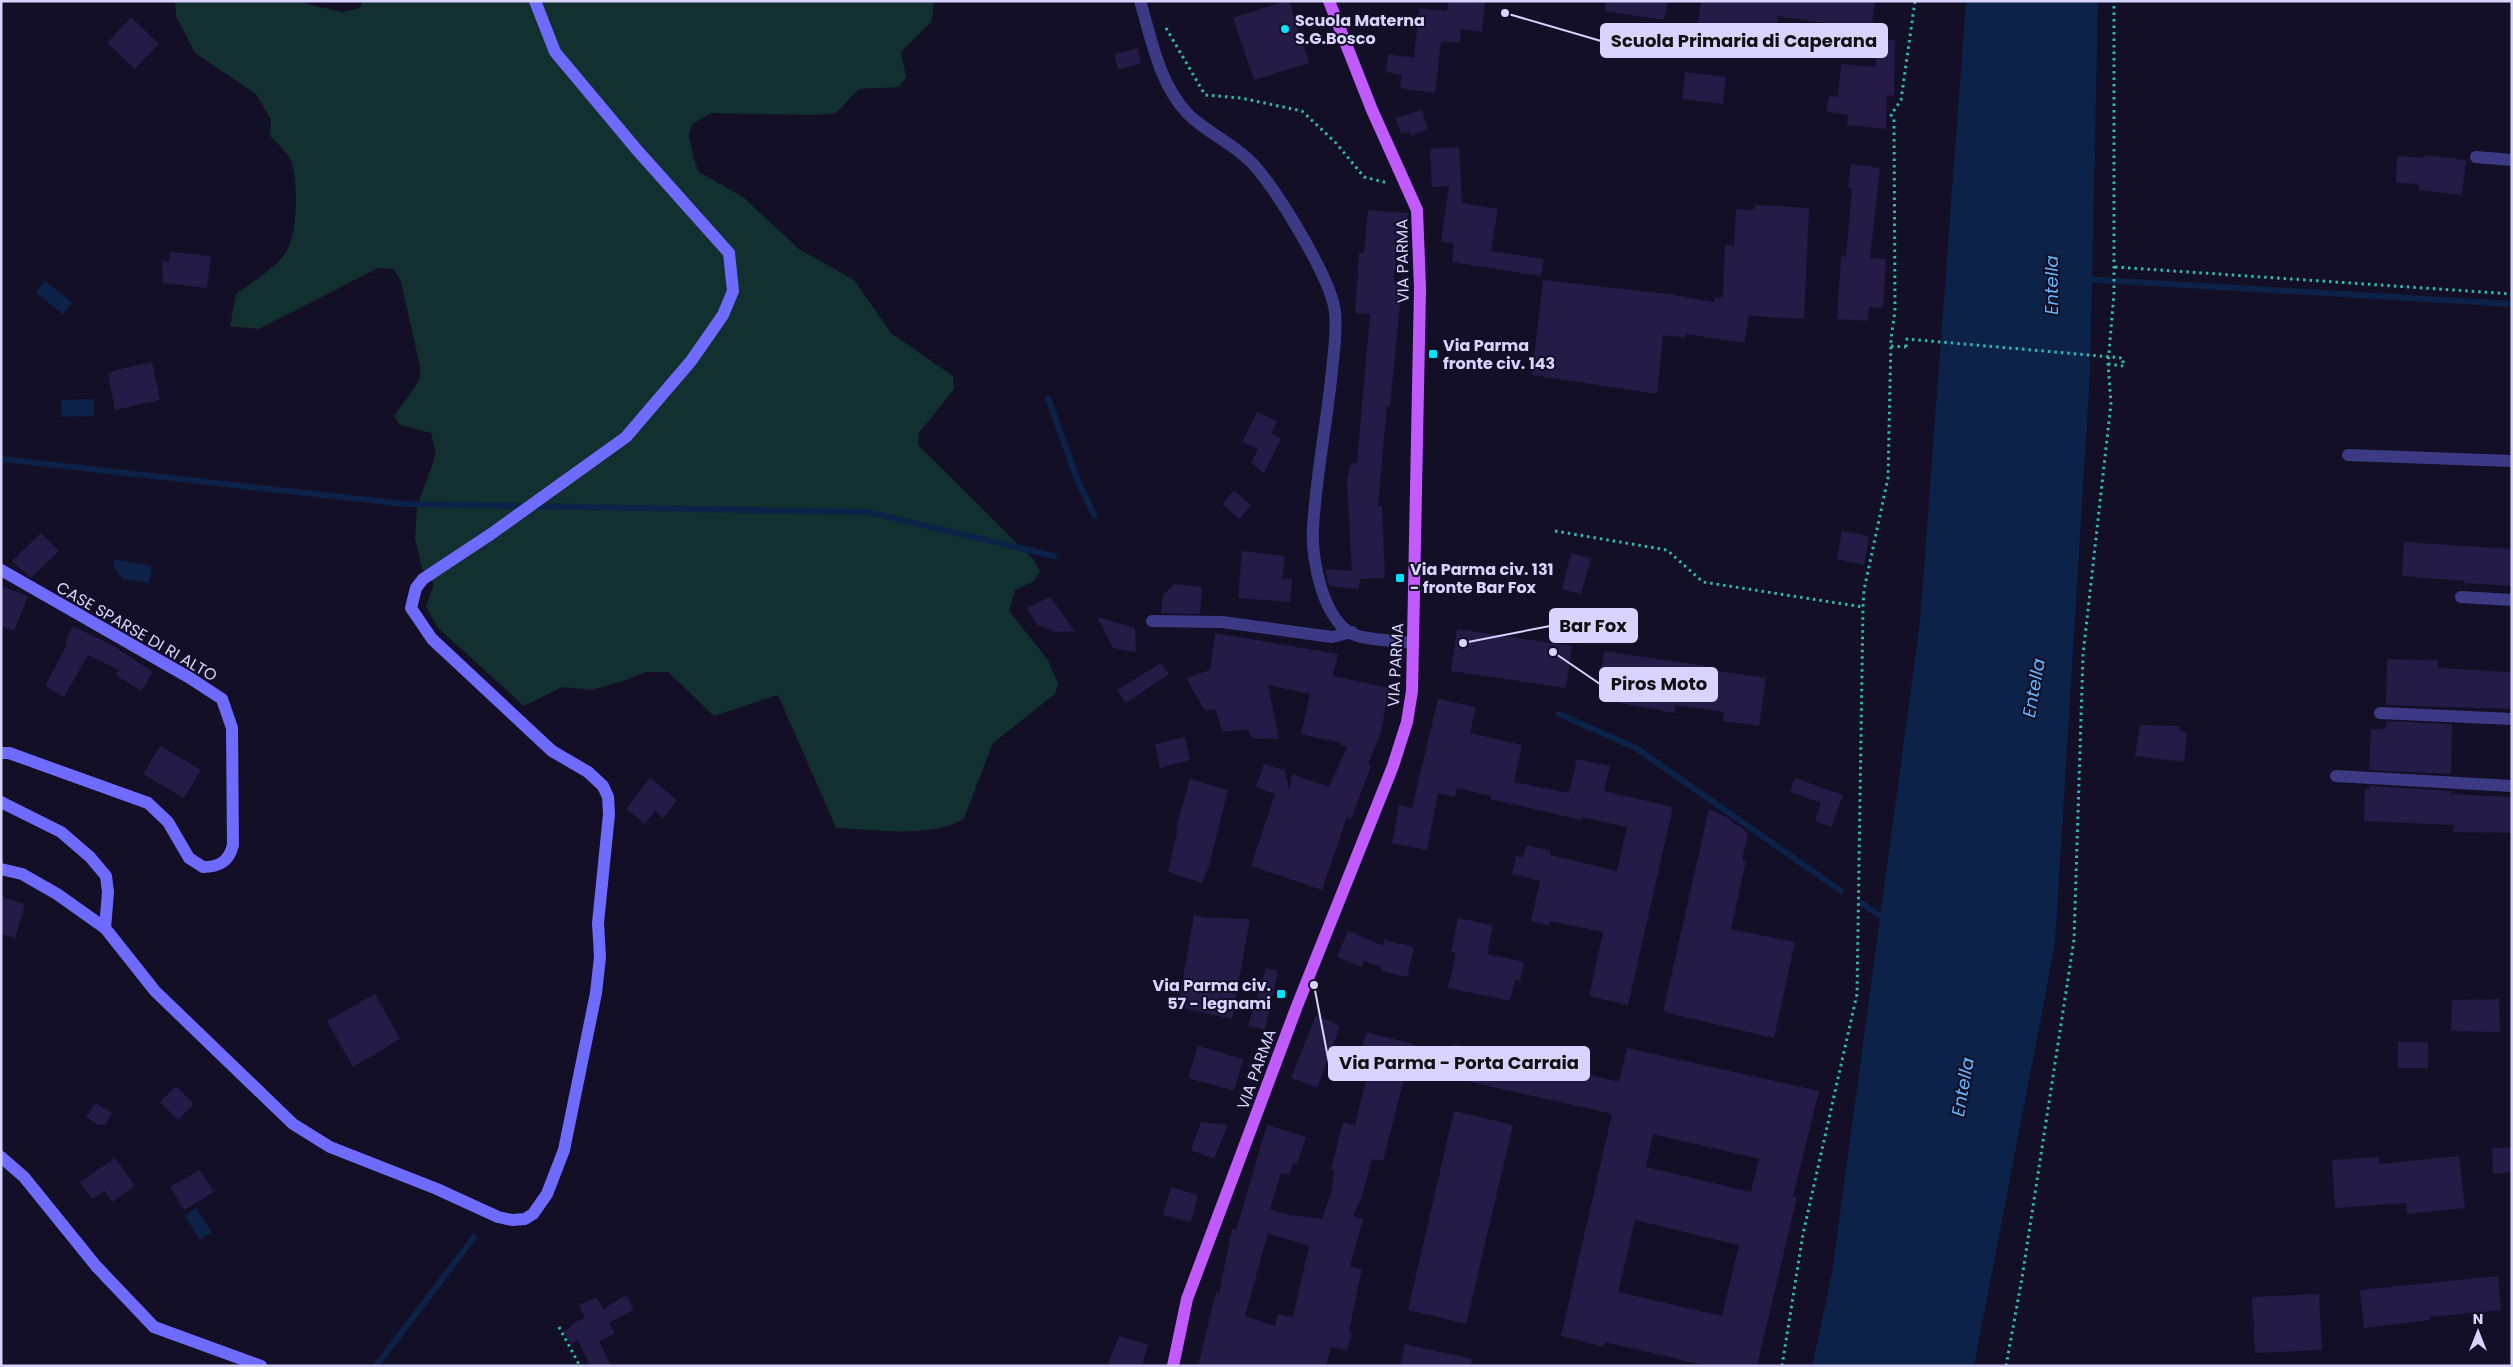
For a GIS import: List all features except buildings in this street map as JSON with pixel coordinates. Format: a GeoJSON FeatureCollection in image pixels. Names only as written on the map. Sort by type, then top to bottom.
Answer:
{"type":"FeatureCollection","features":[{"type":"Feature","properties":{"kind":"main road","name":"VIA PARMA"},"geometry":{"type":"LineString","coordinates":[[1173,1366],[1187,1299],[1297,1006],[1402,737],[1412,690],[1420,288],[1417,210],[1372,110],[1329,1]]}},
{"type":"Feature","properties":{"kind":"street"},"geometry":{"type":"LineString","coordinates":[[1,870],[22,874],[58,894],[105,928],[155,992],[294,1124],[318,1140],[330,1147],[437,1189],[505,1219],[525,1219],[534,1214],[547,1194],[564,1150],[596,993],[600,957],[598,923],[609,814],[608,797],[603,786],[588,772],[552,752],[432,639],[411,608],[416,588],[423,579],[491,534],[626,437],[691,361],[722,315],[733,291],[729,253],[637,150],[556,52],[535,1]]}},
{"type":"Feature","properties":{"kind":"street"},"geometry":{"type":"LineString","coordinates":[[1140,1],[1164,80],[1188,114],[1251,161],[1276,194],[1300,232],[1320,272],[1335,311],[1335,347],[1329,409],[1313,529],[1315,566],[1321,589],[1337,620],[1352,632]]}},
{"type":"Feature","properties":{"kind":"street"},"geometry":{"type":"LineString","coordinates":[[2476,156],[2512,160]]}},
{"type":"Feature","properties":{"kind":"street"},"geometry":{"type":"LineString","coordinates":[[2348,455],[2512,461]]}},
{"type":"Feature","properties":{"kind":"street","name":"CASE SPARSE DI RI ALTO"},"geometry":{"type":"LineString","coordinates":[[1,570],[190,678],[222,699],[232,728],[232,853],[220,865],[203,867],[190,858],[168,822],[148,803],[17,756],[1,753]]}},
{"type":"Feature","properties":{"kind":"street"},"geometry":{"type":"LineString","coordinates":[[2461,597],[2512,600]]}},
{"type":"Feature","properties":{"kind":"street"},"geometry":{"type":"LineString","coordinates":[[1152,621],[1222,622],[1332,637],[1352,632],[1413,643]]}},
{"type":"Feature","properties":{"kind":"street"},"geometry":{"type":"LineString","coordinates":[[2380,713],[2512,719]]}},
{"type":"Feature","properties":{"kind":"street"},"geometry":{"type":"LineString","coordinates":[[2336,776],[2512,786]]}},
{"type":"Feature","properties":{"kind":"street"},"geometry":{"type":"LineString","coordinates":[[1,802],[61,832],[90,857],[106,876],[108,892],[105,928]]}},
{"type":"Feature","properties":{"kind":"street"},"geometry":{"type":"LineString","coordinates":[[1,1157],[24,1177],[96,1266],[154,1328],[261,1366]]}},
{"type":"Feature","properties":{"kind":"path"},"geometry":{"type":"LineString","coordinates":[[1782,1366],[1803,1234],[1857,994],[1863,607],[1864,590],[1888,478],[1891,346],[1895,311],[1894,118],[1891,115],[1901,100],[1915,1]]}},
{"type":"Feature","properties":{"kind":"path"},"geometry":{"type":"LineString","coordinates":[[2006,1366],[2022,1278],[2074,940],[2083,655],[2111,403],[2108,364],[2115,267],[2114,1]]}},
{"type":"Feature","properties":{"kind":"path"},"geometry":{"type":"LineString","coordinates":[[1164,24],[1205,95],[1241,98],[1302,112],[1336,143],[1364,177],[1408,188]]}},
{"type":"Feature","properties":{"kind":"path"},"geometry":{"type":"LineString","coordinates":[[2115,267],[2512,294]]}},
{"type":"Feature","properties":{"kind":"path"},"geometry":{"type":"LineString","coordinates":[[1891,346],[1906,347],[1906,339],[2123,358],[2122,366],[2108,364]]}},
{"type":"Feature","properties":{"kind":"path"},"geometry":{"type":"LineString","coordinates":[[1555,532],[1667,550],[1703,582],[1863,607]]}},
{"type":"Feature","properties":{"kind":"path"},"geometry":{"type":"LineString","coordinates":[[559,1327],[580,1366]]}},
{"type":"Feature","properties":{"kind":"green space"},"geometry":{"type":"Polygon","coordinates":[[[175,1],[305,1],[306,4],[343,12],[360,8],[363,1],[934,1],[932,21],[901,52],[906,77],[899,87],[859,89],[836,113],[816,115],[711,113],[692,124],[689,135],[694,160],[699,172],[743,197],[799,249],[854,280],[891,333],[953,376],[954,389],[919,433],[918,445],[1034,560],[1040,571],[1034,581],[1015,590],[1009,611],[1048,660],[1058,684],[1055,694],[993,743],[964,818],[937,829],[921,831],[836,828],[778,695],[714,716],[668,672],[646,672],[592,690],[562,687],[524,706],[438,628],[426,607],[434,584],[422,568],[415,539],[417,507],[436,454],[431,433],[400,425],[394,416],[420,377],[420,366],[401,282],[394,269],[378,268],[259,329],[230,326],[236,294],[275,264],[286,252],[290,244],[295,220],[295,179],[290,159],[270,136],[271,120],[256,94],[195,53],[176,16],[175,1]]]}},
{"type":"Feature","properties":{"kind":"water","name":"Entella"},"geometry":{"type":"Polygon","coordinates":[[[1966,1],[2098,1],[2090,373],[2055,944],[1974,1366],[1812,1366],[1832,1273],[1920,622],[1966,1]]]}},
{"type":"Feature","properties":{"kind":"water"},"geometry":{"type":"Polygon","coordinates":[[[45,281],[72,302],[63,314],[36,293],[45,281]]]}},
{"type":"Feature","properties":{"kind":"water"},"geometry":{"type":"Polygon","coordinates":[[[94,399],[94,416],[62,417],[61,400],[94,399]]]}},
{"type":"Feature","properties":{"kind":"water"},"geometry":{"type":"Polygon","coordinates":[[[114,559],[152,566],[149,583],[123,579],[114,567],[114,559]]]}},
{"type":"Feature","properties":{"kind":"water"},"geometry":{"type":"Polygon","coordinates":[[[196,1208],[212,1232],[200,1240],[185,1216],[196,1208]]]}},
{"type":"Feature","properties":{"kind":"waterway"},"geometry":{"type":"LineString","coordinates":[[2084,279],[2512,304]]}},
{"type":"Feature","properties":{"kind":"waterway"},"geometry":{"type":"LineString","coordinates":[[1048,398],[1077,479],[1094,515]]}},
{"type":"Feature","properties":{"kind":"waterway"},"geometry":{"type":"LineString","coordinates":[[1,459],[405,504],[867,512],[1054,556]]}},
{"type":"Feature","properties":{"kind":"waterway"},"geometry":{"type":"LineString","coordinates":[[1559,714],[1636,748],[1841,891]]}},
{"type":"Feature","properties":{"kind":"waterway"},"geometry":{"type":"LineString","coordinates":[[1861,903],[1885,919]]}},
{"type":"Feature","properties":{"kind":"waterway"},"geometry":{"type":"LineString","coordinates":[[376,1366],[474,1237]]}},
{"type":"Feature","properties":{"kind":"place","name":"Scuola Primaria di Caperana"},"geometry":{"type":"Point","coordinates":[1505,13]}},
{"type":"Feature","properties":{"kind":"place","name":"Scuola Materna S.G.Bosco"},"geometry":{"type":"Point","coordinates":[1285,29]}},
{"type":"Feature","properties":{"kind":"place","name":"Via Parma fronte civ. 143"},"geometry":{"type":"Point","coordinates":[1433,354]}},
{"type":"Feature","properties":{"kind":"place","name":"Via Parma civ. 131 - fronte Bar Fox"},"geometry":{"type":"Point","coordinates":[1400,578]}},
{"type":"Feature","properties":{"kind":"place","name":"Bar Fox"},"geometry":{"type":"Point","coordinates":[1463,643]}},
{"type":"Feature","properties":{"kind":"place","name":"Piros Moto"},"geometry":{"type":"Point","coordinates":[1553,652]}},
{"type":"Feature","properties":{"kind":"place","name":"Via Parma - Porta Carraia"},"geometry":{"type":"Point","coordinates":[1314,985]}},
{"type":"Feature","properties":{"kind":"place","name":"Via Parma civ. 57 - legnami"},"geometry":{"type":"Point","coordinates":[1281,994]}}]}
